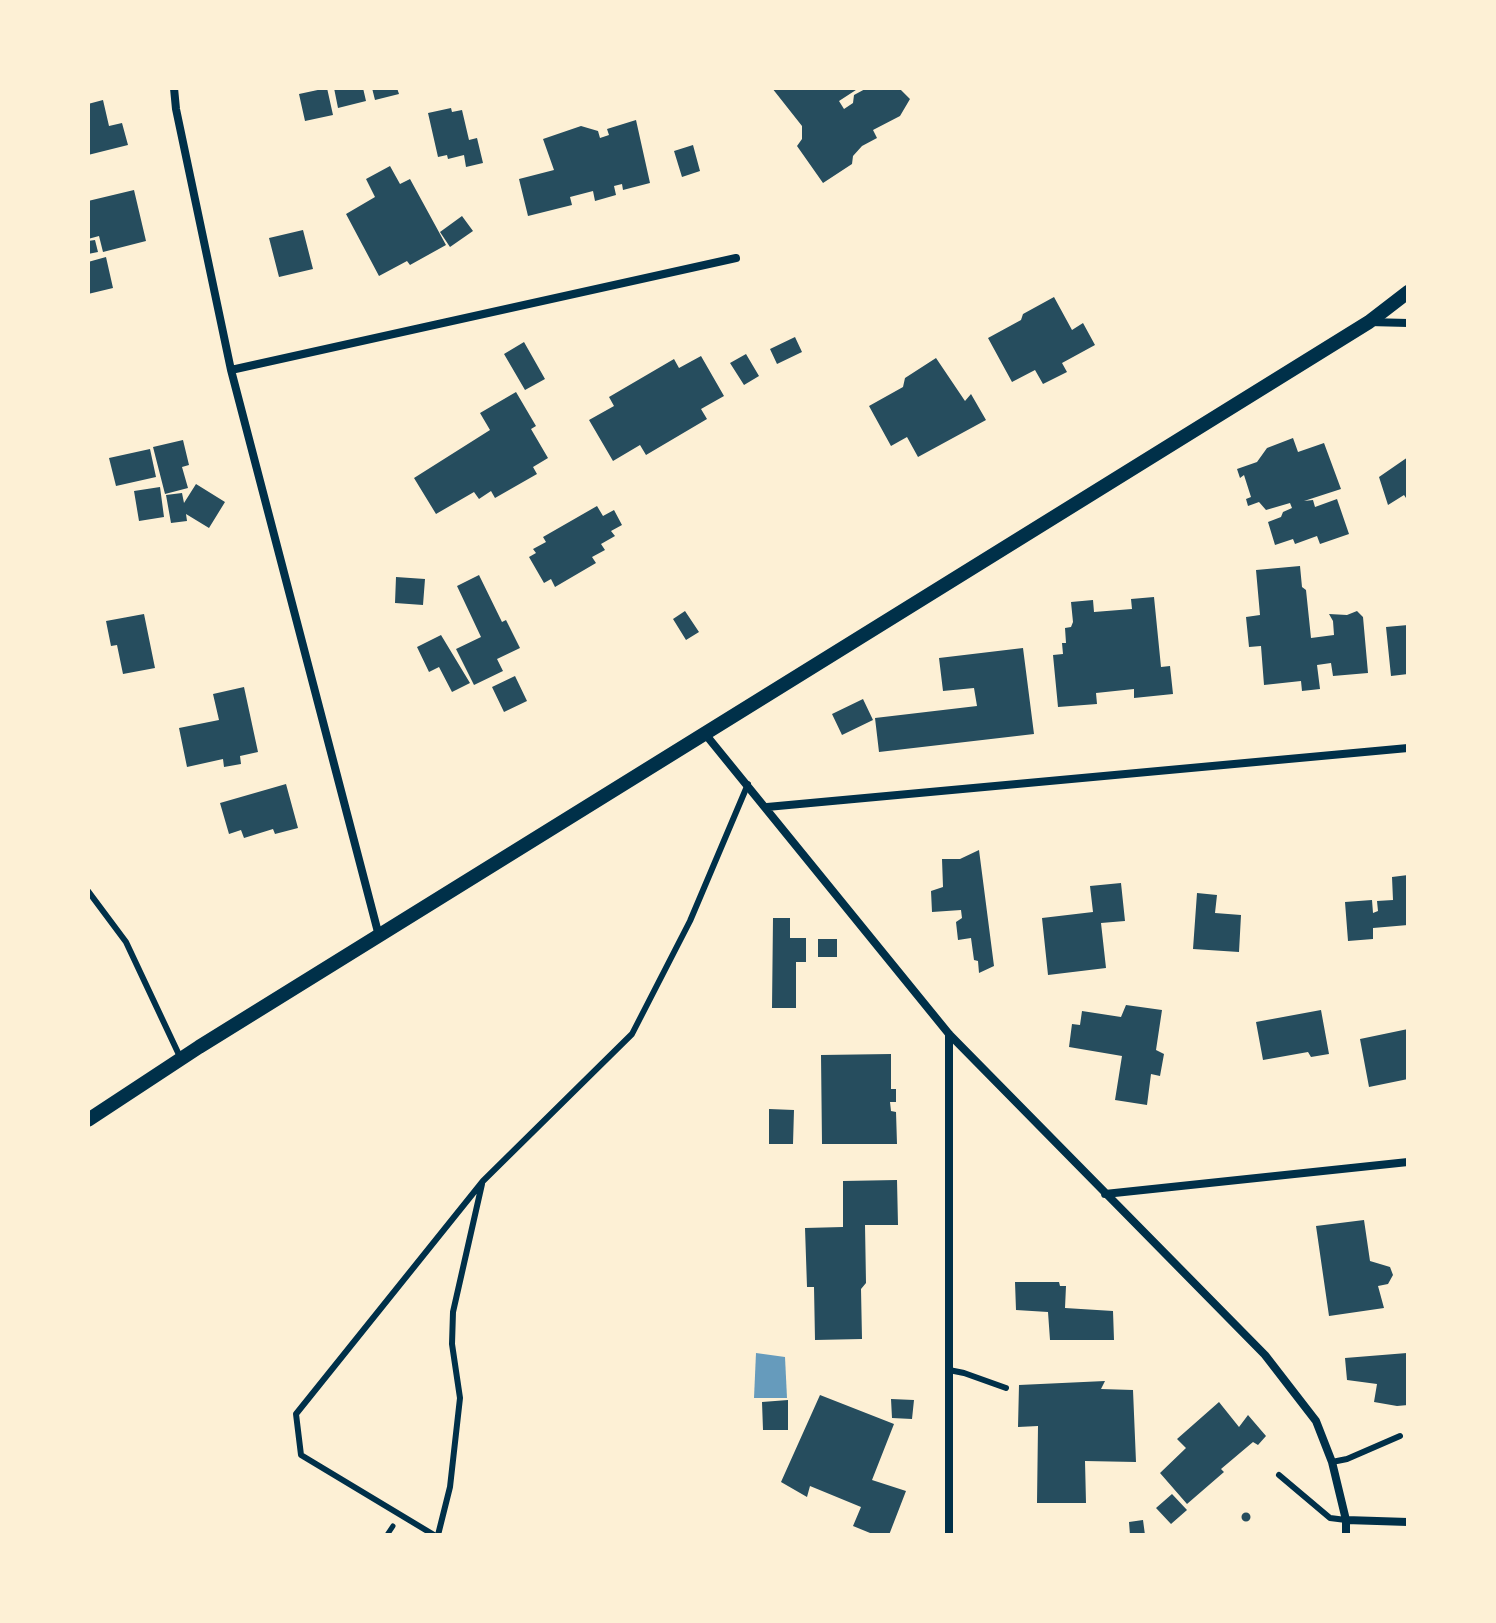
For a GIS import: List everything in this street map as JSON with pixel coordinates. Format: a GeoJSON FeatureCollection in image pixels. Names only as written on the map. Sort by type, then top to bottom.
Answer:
{"type":"FeatureCollection","features":[{"type":"Feature","properties":{"kind":"street"},"geometry":{"type":"LineString","coordinates":[[174,88],[231,370],[380,937]]}},
{"type":"Feature","properties":{"kind":"street"},"geometry":{"type":"LineString","coordinates":[[231,370],[736,258]]}},
{"type":"Feature","properties":{"kind":"street"},"geometry":{"type":"LineString","coordinates":[[88,1120],[181,1059],[1369,322],[1408,292]]}},
{"type":"Feature","properties":{"kind":"street"},"geometry":{"type":"LineString","coordinates":[[1369,322],[1408,323]]}},
{"type":"Feature","properties":{"kind":"street"},"geometry":{"type":"LineString","coordinates":[[706,735],[949,1034],[1265,1355],[1316,1421],[1332,1462],[1346,1520],[1346,1535]]}},
{"type":"Feature","properties":{"kind":"street"},"geometry":{"type":"LineString","coordinates":[[767,807],[1408,748]]}},
{"type":"Feature","properties":{"kind":"street"},"geometry":{"type":"LineString","coordinates":[[949,1034],[949,1535]]}},
{"type":"Feature","properties":{"kind":"street"},"geometry":{"type":"LineString","coordinates":[[1105,1194],[1408,1162]]}},
{"type":"Feature","properties":{"kind":"street"},"geometry":{"type":"LineString","coordinates":[[1346,1520],[1408,1522]]}},
{"type":"Feature","properties":{"kind":"lane"},"geometry":{"type":"LineString","coordinates":[[483,1181],[453,1312],[452,1344],[460,1398],[450,1487],[436,1535],[301,1455],[296,1414],[483,1181],[632,1034],[690,921],[748,784]]}},
{"type":"Feature","properties":{"kind":"lane"},"geometry":{"type":"LineString","coordinates":[[88,891],[126,942],[181,1059]]}},
{"type":"Feature","properties":{"kind":"lane"},"geometry":{"type":"LineString","coordinates":[[949,1370],[1006,1388]]}},
{"type":"Feature","properties":{"kind":"lane"},"geometry":{"type":"LineString","coordinates":[[1332,1462],[1347,1459],[1400,1436]]}},
{"type":"Feature","properties":{"kind":"lane"},"geometry":{"type":"LineString","coordinates":[[1279,1475],[1330,1518],[1346,1520]]}},
{"type":"Feature","properties":{"kind":"water"},"geometry":{"type":"Polygon","coordinates":[[[756,1353],[785,1357],[787,1398],[754,1398],[756,1353]]]}},
{"type":"Feature","properties":{"kind":"building"},"geometry":{"type":"Polygon","coordinates":[[[327,88],[333,115],[305,121],[299,94],[327,88]]]}},
{"type":"Feature","properties":{"kind":"building"},"geometry":{"type":"Polygon","coordinates":[[[334,88],[363,88],[366,101],[338,108],[334,88]]]}},
{"type":"Feature","properties":{"kind":"building"},"geometry":{"type":"Polygon","coordinates":[[[372,88],[397,88],[399,94],[375,100],[372,88]]]}},
{"type":"Feature","properties":{"kind":"building"},"geometry":{"type":"Polygon","coordinates":[[[772,88],[859,88],[839,101],[844,109],[853,103],[854,95],[867,88],[899,88],[910,99],[900,116],[873,130],[877,138],[862,146],[853,156],[852,164],[823,183],[797,146],[802,139],[802,126],[772,88]]]}},
{"type":"Feature","properties":{"kind":"building"},"geometry":{"type":"Polygon","coordinates":[[[103,100],[109,126],[122,123],[128,145],[88,155],[88,104],[103,100]]]}},
{"type":"Feature","properties":{"kind":"building"},"geometry":{"type":"Polygon","coordinates":[[[451,108],[452,112],[462,110],[469,140],[477,138],[483,163],[466,167],[464,155],[448,159],[447,155],[438,157],[428,113],[451,108]]]}},
{"type":"Feature","properties":{"kind":"building"},"geometry":{"type":"Polygon","coordinates":[[[636,120],[650,183],[623,190],[622,184],[614,186],[616,195],[595,201],[593,191],[570,197],[572,205],[528,216],[519,179],[554,170],[543,139],[581,126],[598,131],[600,138],[609,135],[607,129],[636,120]]]}},
{"type":"Feature","properties":{"kind":"building"},"geometry":{"type":"Polygon","coordinates":[[[693,145],[700,171],[682,177],[674,151],[693,145]]]}},
{"type":"Feature","properties":{"kind":"building"},"geometry":{"type":"Polygon","coordinates":[[[390,166],[400,184],[410,179],[446,245],[410,265],[407,261],[379,276],[346,214],[375,197],[366,179],[390,166]]]}},
{"type":"Feature","properties":{"kind":"building"},"geometry":{"type":"Polygon","coordinates":[[[134,190],[146,241],[103,252],[99,236],[88,239],[88,201],[134,190]]]}},
{"type":"Feature","properties":{"kind":"building"},"geometry":{"type":"Polygon","coordinates":[[[462,216],[473,231],[450,247],[440,232],[462,216]]]}},
{"type":"Feature","properties":{"kind":"building"},"geometry":{"type":"Polygon","coordinates":[[[303,230],[313,269],[279,277],[269,238],[303,230]]]}},
{"type":"Feature","properties":{"kind":"building"},"geometry":{"type":"Polygon","coordinates":[[[95,240],[98,252],[88,254],[88,241],[95,240]]]}},
{"type":"Feature","properties":{"kind":"building"},"geometry":{"type":"Polygon","coordinates":[[[106,257],[113,288],[88,294],[88,262],[106,257]]]}},
{"type":"Feature","properties":{"kind":"building"},"geometry":{"type":"Polygon","coordinates":[[[1054,297],[1072,330],[1083,323],[1095,345],[1062,363],[1067,372],[1043,384],[1035,370],[1012,382],[988,338],[1054,297]]]}},
{"type":"Feature","properties":{"kind":"building"},"geometry":{"type":"Polygon","coordinates":[[[795,337],[802,352],[777,364],[770,349],[795,337]]]}},
{"type":"Feature","properties":{"kind":"building"},"geometry":{"type":"Polygon","coordinates":[[[524,342],[545,379],[525,390],[504,354],[524,342]]]}},
{"type":"Feature","properties":{"kind":"building"},"geometry":{"type":"Polygon","coordinates":[[[746,354],[759,376],[744,385],[730,363],[746,354]]]}},
{"type":"Feature","properties":{"kind":"building"},"geometry":{"type":"Polygon","coordinates":[[[701,356],[724,396],[701,409],[707,419],[646,455],[640,445],[613,461],[589,420],[614,406],[609,397],[674,359],[679,368],[701,356]]]}},
{"type":"Feature","properties":{"kind":"building"},"geometry":{"type":"Polygon","coordinates":[[[936,358],[965,401],[971,394],[986,420],[918,457],[907,437],[891,446],[869,406],[903,387],[905,378],[936,358]]]}},
{"type":"Feature","properties":{"kind":"building"},"geometry":{"type":"Polygon","coordinates":[[[516,392],[536,426],[531,429],[548,458],[533,467],[537,474],[495,498],[491,491],[479,499],[474,492],[436,514],[414,478],[490,430],[480,413],[516,392]]]}},
{"type":"Feature","properties":{"kind":"building"},"geometry":{"type":"Polygon","coordinates":[[[1293,438],[1298,452],[1324,443],[1341,489],[1304,501],[1313,500],[1315,507],[1337,499],[1349,534],[1320,544],[1317,536],[1295,544],[1293,539],[1275,545],[1268,522],[1292,508],[1290,503],[1266,510],[1259,502],[1248,506],[1246,499],[1251,497],[1244,475],[1240,478],[1237,469],[1257,462],[1267,448],[1293,438]]]}},
{"type":"Feature","properties":{"kind":"building"},"geometry":{"type":"Polygon","coordinates":[[[183,440],[189,465],[182,467],[188,488],[165,494],[153,447],[183,440]]]}},
{"type":"Feature","properties":{"kind":"building"},"geometry":{"type":"Polygon","coordinates":[[[150,449],[156,477],[116,486],[109,458],[150,449]]]}},
{"type":"Feature","properties":{"kind":"building"},"geometry":{"type":"Polygon","coordinates":[[[1408,457],[1408,501],[1404,495],[1388,505],[1379,477],[1408,457]]]}},
{"type":"Feature","properties":{"kind":"building"},"geometry":{"type":"Polygon","coordinates":[[[196,484],[225,502],[209,528],[186,514],[187,521],[171,523],[166,495],[182,493],[184,503],[196,484]]]}},
{"type":"Feature","properties":{"kind":"building"},"geometry":{"type":"Polygon","coordinates":[[[160,487],[164,517],[139,521],[134,491],[160,487]]]}},
{"type":"Feature","properties":{"kind":"building"},"geometry":{"type":"Polygon","coordinates":[[[597,506],[603,516],[614,510],[622,525],[611,531],[615,536],[601,544],[605,550],[592,557],[596,563],[555,587],[551,579],[544,583],[529,557],[536,553],[533,549],[546,542],[543,537],[597,506]]]}},
{"type":"Feature","properties":{"kind":"building"},"geometry":{"type":"Polygon","coordinates":[[[1300,566],[1311,638],[1334,635],[1329,614],[1347,615],[1357,611],[1363,617],[1368,673],[1333,676],[1331,663],[1317,665],[1320,689],[1302,691],[1301,681],[1264,685],[1261,646],[1249,647],[1246,617],[1260,615],[1256,570],[1300,566]]]}},
{"type":"Feature","properties":{"kind":"building"},"geometry":{"type":"Polygon","coordinates":[[[479,575],[502,622],[506,620],[520,648],[497,659],[503,671],[474,685],[456,649],[481,637],[457,586],[479,575]]]}},
{"type":"Feature","properties":{"kind":"building"},"geometry":{"type":"Polygon","coordinates":[[[396,577],[425,579],[423,605],[395,603],[396,577]]]}},
{"type":"Feature","properties":{"kind":"building"},"geometry":{"type":"Polygon","coordinates":[[[1154,597],[1161,667],[1170,666],[1173,694],[1134,698],[1134,689],[1096,693],[1097,704],[1058,707],[1053,655],[1063,654],[1065,628],[1071,627],[1073,622],[1071,602],[1093,600],[1094,612],[1132,609],[1131,599],[1154,597]]]}},
{"type":"Feature","properties":{"kind":"building"},"geometry":{"type":"Polygon","coordinates":[[[685,611],[699,632],[686,640],[673,619],[685,611]]]}},
{"type":"Feature","properties":{"kind":"building"},"geometry":{"type":"Polygon","coordinates":[[[144,614],[155,668],[123,674],[117,645],[111,646],[106,621],[144,614]]]}},
{"type":"Feature","properties":{"kind":"building"},"geometry":{"type":"Polygon","coordinates":[[[1408,625],[1408,674],[1391,676],[1386,627],[1408,625]]]}},
{"type":"Feature","properties":{"kind":"building"},"geometry":{"type":"Polygon","coordinates":[[[441,635],[470,683],[452,692],[439,667],[429,672],[417,647],[441,635]]]}},
{"type":"Feature","properties":{"kind":"building"},"geometry":{"type":"Polygon","coordinates":[[[1023,648],[1034,734],[879,752],[875,718],[977,706],[974,688],[943,691],[939,658],[1023,648]]]}},
{"type":"Feature","properties":{"kind":"building"},"geometry":{"type":"Polygon","coordinates":[[[515,676],[527,701],[504,712],[492,687],[515,676]]]}},
{"type":"Feature","properties":{"kind":"building"},"geometry":{"type":"Polygon","coordinates":[[[244,687],[258,752],[240,756],[241,764],[224,767],[223,759],[187,767],[179,728],[219,720],[213,694],[244,687]]]}},
{"type":"Feature","properties":{"kind":"building"},"geometry":{"type":"Polygon","coordinates":[[[863,699],[873,720],[842,735],[832,714],[863,699]]]}},
{"type":"Feature","properties":{"kind":"building"},"geometry":{"type":"Polygon","coordinates":[[[286,784],[298,828],[275,834],[273,829],[244,838],[241,830],[229,834],[220,803],[286,784]]]}},
{"type":"Feature","properties":{"kind":"building"},"geometry":{"type":"Polygon","coordinates":[[[979,850],[994,966],[979,973],[971,938],[958,940],[956,922],[962,918],[961,910],[932,912],[931,891],[943,887],[942,859],[960,859],[979,850]]]}},
{"type":"Feature","properties":{"kind":"building"},"geometry":{"type":"Polygon","coordinates":[[[1408,875],[1408,925],[1373,928],[1373,939],[1348,941],[1345,902],[1372,900],[1373,913],[1378,911],[1377,901],[1393,900],[1392,877],[1408,875]]]}},
{"type":"Feature","properties":{"kind":"building"},"geometry":{"type":"Polygon","coordinates":[[[1121,883],[1125,921],[1101,923],[1106,968],[1048,975],[1042,918],[1093,912],[1090,886],[1121,883]]]}},
{"type":"Feature","properties":{"kind":"building"},"geometry":{"type":"Polygon","coordinates":[[[1197,893],[1217,895],[1215,913],[1241,915],[1239,952],[1193,949],[1197,893]]]}},
{"type":"Feature","properties":{"kind":"building"},"geometry":{"type":"Polygon","coordinates":[[[773,918],[790,918],[790,938],[806,938],[806,962],[796,962],[796,1008],[772,1008],[773,918]]]}},
{"type":"Feature","properties":{"kind":"building"},"geometry":{"type":"Polygon","coordinates":[[[818,939],[837,939],[837,957],[818,957],[818,939]]]}},
{"type":"Feature","properties":{"kind":"building"},"geometry":{"type":"Polygon","coordinates":[[[1126,1005],[1162,1010],[1156,1050],[1164,1054],[1160,1076],[1151,1074],[1147,1105],[1115,1100],[1122,1056],[1069,1047],[1072,1024],[1080,1025],[1082,1011],[1121,1017],[1126,1005]]]}},
{"type":"Feature","properties":{"kind":"building"},"geometry":{"type":"Polygon","coordinates":[[[1321,1010],[1329,1054],[1311,1057],[1308,1052],[1263,1060],[1256,1022],[1321,1010]]]}},
{"type":"Feature","properties":{"kind":"building"},"geometry":{"type":"Polygon","coordinates":[[[1408,1029],[1408,1079],[1369,1087],[1360,1039],[1408,1029]]]}},
{"type":"Feature","properties":{"kind":"building"},"geometry":{"type":"Polygon","coordinates":[[[891,1054],[891,1089],[896,1089],[896,1102],[890,1102],[891,1111],[896,1112],[897,1144],[822,1144],[821,1055],[891,1054]]]}},
{"type":"Feature","properties":{"kind":"building"},"geometry":{"type":"Polygon","coordinates":[[[769,1109],[794,1110],[793,1144],[769,1144],[769,1109]]]}},
{"type":"Feature","properties":{"kind":"building"},"geometry":{"type":"Polygon","coordinates":[[[897,1180],[898,1225],[865,1225],[866,1283],[861,1289],[862,1339],[815,1340],[814,1287],[807,1287],[805,1228],[843,1227],[843,1181],[897,1180]]]}},
{"type":"Feature","properties":{"kind":"building"},"geometry":{"type":"Polygon","coordinates":[[[1364,1220],[1370,1261],[1390,1267],[1393,1275],[1388,1284],[1378,1286],[1384,1308],[1329,1316],[1316,1226],[1364,1220]]]}},
{"type":"Feature","properties":{"kind":"building"},"geometry":{"type":"Polygon","coordinates":[[[1015,1282],[1059,1282],[1060,1286],[1066,1286],[1065,1308],[1113,1311],[1114,1340],[1050,1340],[1048,1312],[1016,1310],[1015,1282]]]}},
{"type":"Feature","properties":{"kind":"building"},"geometry":{"type":"Polygon","coordinates":[[[1407,1353],[1408,1405],[1374,1402],[1377,1384],[1347,1380],[1345,1358],[1407,1353]]]}},
{"type":"Feature","properties":{"kind":"building"},"geometry":{"type":"Polygon","coordinates":[[[1105,1381],[1101,1389],[1133,1390],[1136,1462],[1085,1461],[1086,1503],[1037,1503],[1038,1426],[1018,1427],[1019,1385],[1105,1381]]]}},
{"type":"Feature","properties":{"kind":"building"},"geometry":{"type":"Polygon","coordinates":[[[820,1395],[894,1424],[872,1480],[906,1491],[889,1535],[875,1535],[853,1526],[861,1507],[810,1486],[807,1497],[781,1482],[820,1395]]]}},
{"type":"Feature","properties":{"kind":"building"},"geometry":{"type":"Polygon","coordinates":[[[891,1399],[914,1400],[912,1419],[892,1418],[891,1399]]]}},
{"type":"Feature","properties":{"kind":"building"},"geometry":{"type":"Polygon","coordinates":[[[788,1400],[788,1430],[763,1430],[762,1402],[788,1400]]]}},
{"type":"Feature","properties":{"kind":"building"},"geometry":{"type":"Polygon","coordinates":[[[1219,1402],[1239,1427],[1248,1415],[1266,1436],[1258,1445],[1253,1442],[1221,1469],[1224,1472],[1187,1504],[1160,1473],[1186,1448],[1177,1439],[1219,1402]]]}},
{"type":"Feature","properties":{"kind":"building"},"geometry":{"type":"Polygon","coordinates":[[[1172,1494],[1187,1510],[1171,1524],[1156,1508],[1172,1494]]]}},
{"type":"Feature","properties":{"kind":"building"},"geometry":{"type":"Polygon","coordinates":[[[1246,1512],[1251,1517],[1246,1522],[1241,1517],[1246,1512]]]}},
{"type":"Feature","properties":{"kind":"building"},"geometry":{"type":"Polygon","coordinates":[[[1143,1520],[1145,1535],[1130,1535],[1129,1522],[1143,1520]]]}}]}
